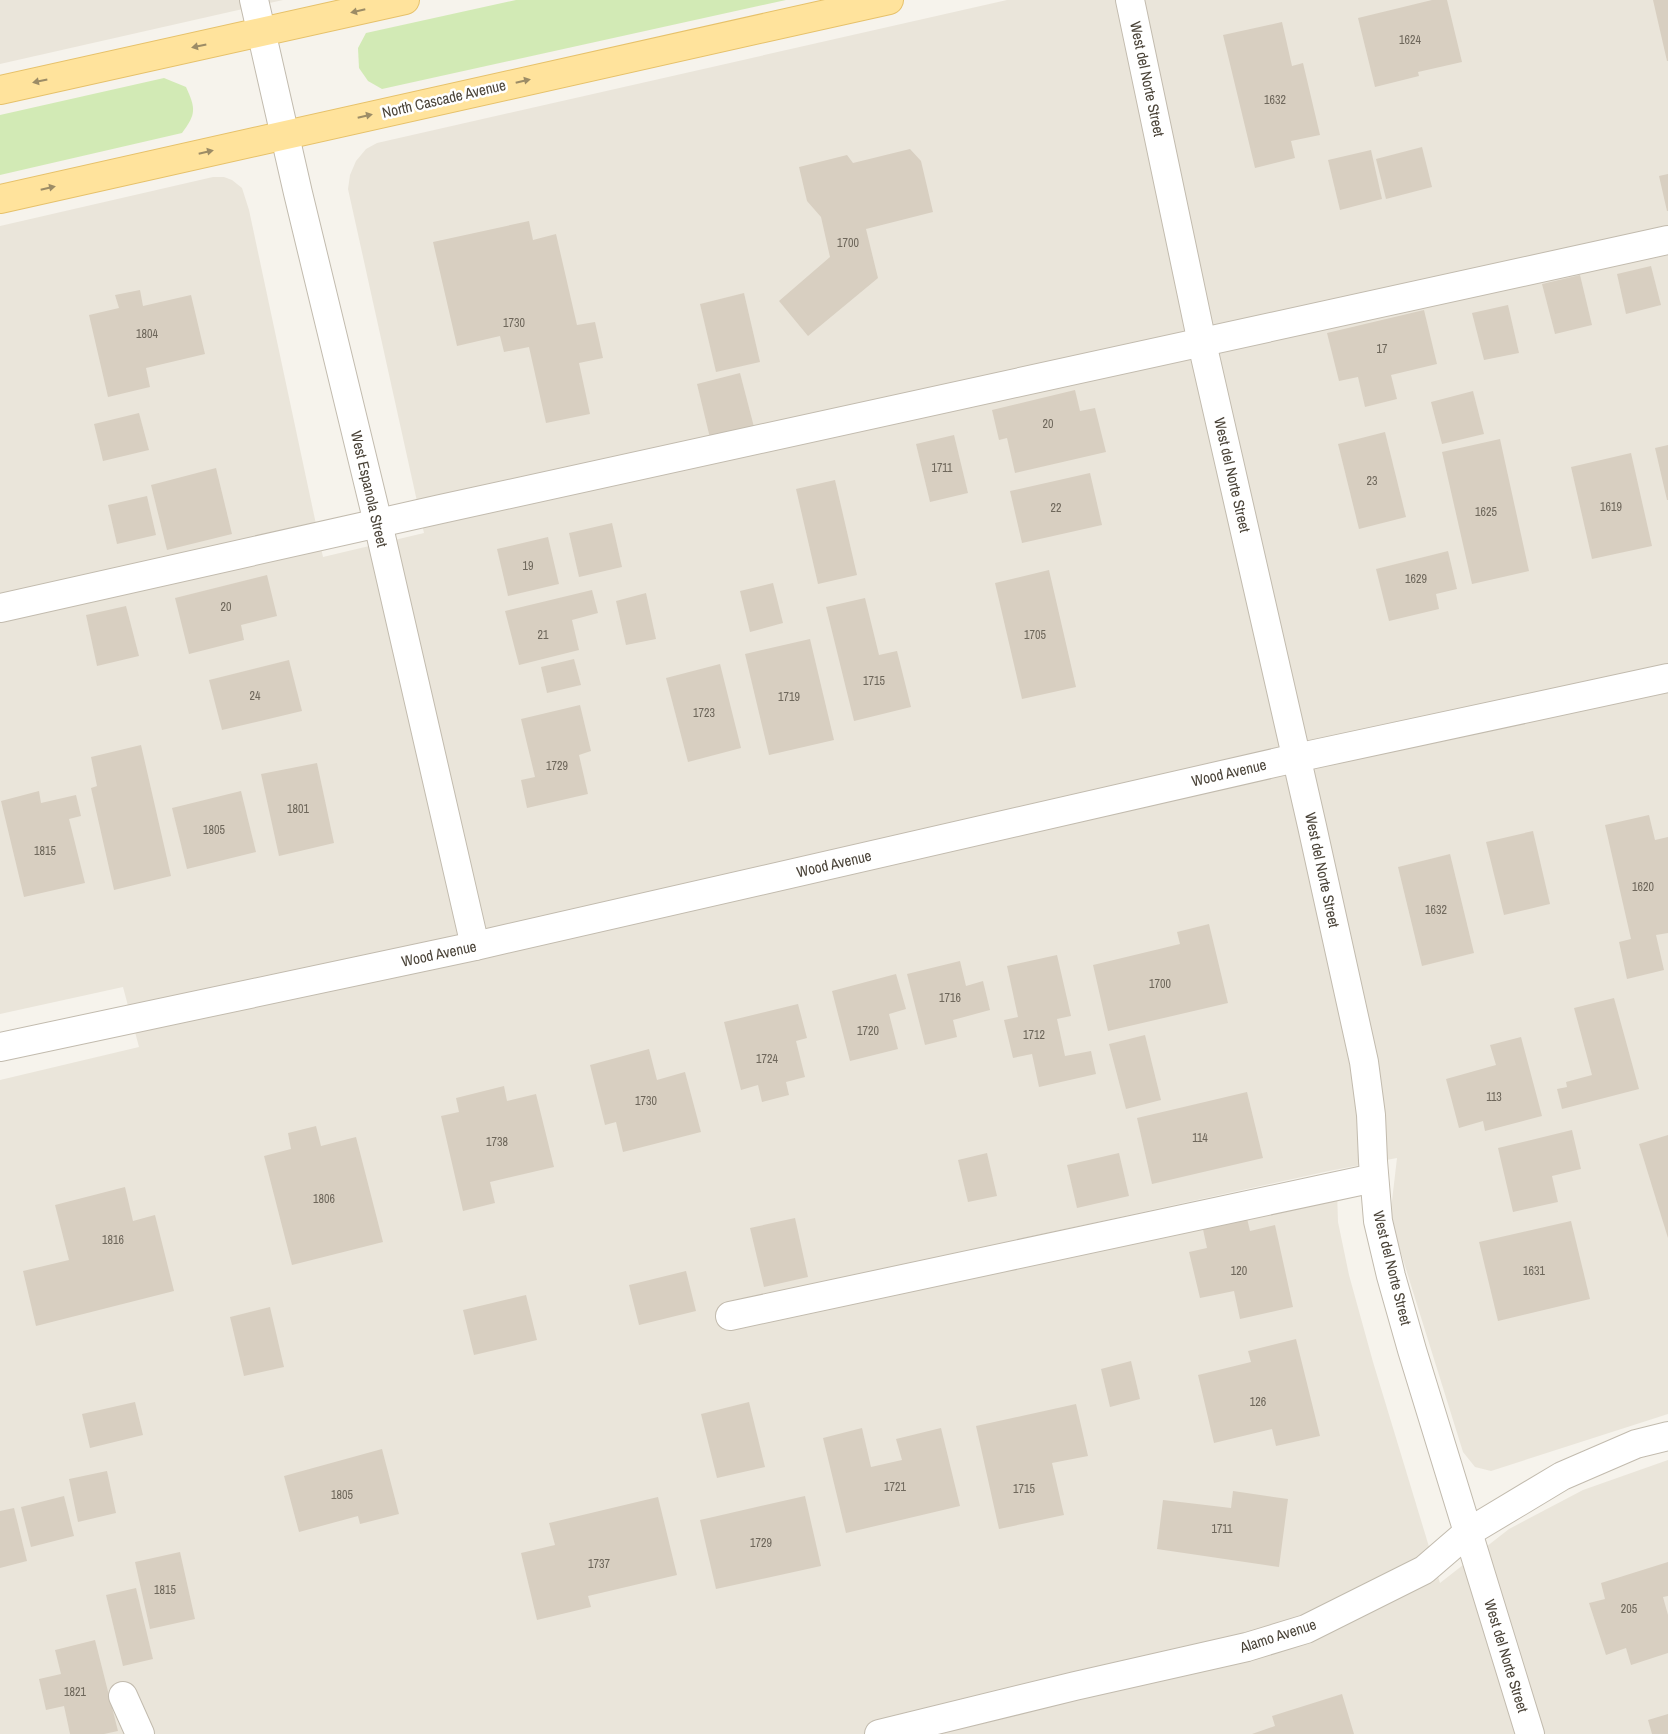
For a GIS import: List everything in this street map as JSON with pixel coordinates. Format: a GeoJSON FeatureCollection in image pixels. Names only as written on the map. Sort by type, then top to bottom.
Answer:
{"type":"FeatureCollection","features":[{"type":"Feature","properties":{"kind":"main road"},"geometry":{"type":"LineString","coordinates":[[0,90],[405,0]]}},
{"type":"Feature","properties":{"kind":"main road","name":"North Cascade Avenue"},"geometry":{"type":"LineString","coordinates":[[0,198],[889,0]]}},
{"type":"Feature","properties":{"kind":"street","name":"West Espanola Street"},"geometry":{"type":"LineString","coordinates":[[254,0],[284,135],[378,523],[474,946]]}},
{"type":"Feature","properties":{"kind":"street","name":"West del Norte Street"},"geometry":{"type":"LineString","coordinates":[[1130,0],[1202,343],[1364,1062],[1371,1115],[1378,1221],[1390,1276],[1530,1734]]}},
{"type":"Feature","properties":{"kind":"street"},"geometry":{"type":"LineString","coordinates":[[0,608],[378,523],[1668,240]]}},
{"type":"Feature","properties":{"kind":"street","name":"Wood Avenue"},"geometry":{"type":"LineString","coordinates":[[0,1047],[474,946],[1296,758],[1668,678]]}},
{"type":"Feature","properties":{"kind":"street"},"geometry":{"type":"LineString","coordinates":[[730,1316],[1374,1178]]}},
{"type":"Feature","properties":{"kind":"street","name":"Alamo Avenue"},"geometry":{"type":"LineString","coordinates":[[879,1734],[1075,1686],[1247,1647],[1306,1629],[1424,1570],[1467,1533],[1562,1476],[1636,1444],[1668,1436]]}},
{"type":"Feature","properties":{"kind":"street"},"geometry":{"type":"LineString","coordinates":[[124,1696],[140,1734]]}},
{"type":"Feature","properties":{"kind":"shaded area"},"geometry":{"type":"Polygon","coordinates":[[[0,0],[283,0],[0,64],[0,0]]]}},
{"type":"Feature","properties":{"kind":"shaded area"},"geometry":{"type":"Polygon","coordinates":[[[1007,0],[1668,0],[1668,1414],[1491,1471],[1475,1467],[1463,1452],[1390,1218],[1397,1158],[1329,1171],[779,1292],[1337,1191],[1338,1222],[1349,1275],[1373,1362],[1440,1583],[1509,1529],[1583,1490],[1668,1460],[1668,1734],[0,1734],[0,1080],[139,1047],[123,987],[0,1014],[0,226],[213,177],[224,177],[232,180],[242,188],[249,210],[323,557],[424,533],[348,189],[350,175],[356,161],[366,149],[377,143],[1007,0]]]}},
{"type":"Feature","properties":{"kind":"green space"},"geometry":{"type":"Polygon","coordinates":[[[516,0],[786,0],[382,89],[368,81],[359,68],[358,48],[366,33],[516,0]]]}},
{"type":"Feature","properties":{"kind":"green space"},"geometry":{"type":"Polygon","coordinates":[[[164,78],[186,87],[192,101],[192,116],[182,133],[0,175],[0,115],[164,78]]]}},
{"type":"Feature","properties":{"kind":"building"},"geometry":{"type":"Polygon","coordinates":[[[1432,0],[1447,0],[1462,62],[1418,72],[1419,76],[1375,87],[1358,18],[1432,0]]]}},
{"type":"Feature","properties":{"kind":"building"},"geometry":{"type":"Polygon","coordinates":[[[1653,0],[1668,0],[1668,61],[1667,61],[1653,0]]]}},
{"type":"Feature","properties":{"kind":"building"},"geometry":{"type":"Polygon","coordinates":[[[1282,22],[1292,66],[1303,63],[1320,135],[1291,141],[1295,158],[1255,168],[1223,35],[1282,22]]]}},
{"type":"Feature","properties":{"kind":"building"},"geometry":{"type":"Polygon","coordinates":[[[1422,147],[1432,187],[1386,199],[1376,159],[1422,147]]]}},
{"type":"Feature","properties":{"kind":"building"},"geometry":{"type":"Polygon","coordinates":[[[910,149],[921,161],[933,212],[866,229],[878,278],[808,336],[779,301],[830,257],[821,217],[807,201],[799,167],[847,155],[853,163],[910,149]]]}},
{"type":"Feature","properties":{"kind":"building"},"geometry":{"type":"Polygon","coordinates":[[[1371,150],[1382,199],[1340,210],[1328,160],[1371,150]]]}},
{"type":"Feature","properties":{"kind":"building"},"geometry":{"type":"Polygon","coordinates":[[[1668,174],[1668,211],[1667,211],[1659,176],[1668,174]]]}},
{"type":"Feature","properties":{"kind":"building"},"geometry":{"type":"Polygon","coordinates":[[[529,221],[533,240],[556,234],[577,325],[595,322],[603,358],[579,363],[590,414],[546,423],[529,347],[504,352],[500,336],[457,346],[433,242],[529,221]]]}},
{"type":"Feature","properties":{"kind":"building"},"geometry":{"type":"Polygon","coordinates":[[[1651,266],[1661,305],[1626,314],[1617,274],[1651,266]]]}},
{"type":"Feature","properties":{"kind":"building"},"geometry":{"type":"Polygon","coordinates":[[[1580,275],[1592,325],[1555,334],[1542,284],[1580,275]]]}},
{"type":"Feature","properties":{"kind":"building"},"geometry":{"type":"Polygon","coordinates":[[[140,290],[143,306],[191,295],[205,354],[146,368],[150,387],[108,397],[89,315],[119,308],[115,295],[140,290]]]}},
{"type":"Feature","properties":{"kind":"building"},"geometry":{"type":"Polygon","coordinates":[[[744,293],[760,362],[716,372],[700,304],[744,293]]]}},
{"type":"Feature","properties":{"kind":"building"},"geometry":{"type":"Polygon","coordinates":[[[1508,305],[1519,353],[1484,360],[1472,313],[1508,305]]]}},
{"type":"Feature","properties":{"kind":"building"},"geometry":{"type":"Polygon","coordinates":[[[1424,310],[1437,364],[1391,375],[1397,399],[1365,407],[1358,377],[1339,381],[1327,333],[1424,310]]]}},
{"type":"Feature","properties":{"kind":"building"},"geometry":{"type":"Polygon","coordinates":[[[740,373],[754,427],[710,438],[697,384],[740,373]]]}},
{"type":"Feature","properties":{"kind":"building"},"geometry":{"type":"Polygon","coordinates":[[[1075,390],[1080,411],[1095,408],[1106,452],[1015,473],[1007,438],[999,440],[992,410],[1075,390]]]}},
{"type":"Feature","properties":{"kind":"building"},"geometry":{"type":"Polygon","coordinates":[[[1473,391],[1484,434],[1442,444],[1431,402],[1473,391]]]}},
{"type":"Feature","properties":{"kind":"building"},"geometry":{"type":"Polygon","coordinates":[[[139,413],[149,450],[103,461],[94,424],[139,413]]]}},
{"type":"Feature","properties":{"kind":"building"},"geometry":{"type":"Polygon","coordinates":[[[1385,432],[1406,517],[1359,529],[1338,444],[1385,432]]]}},
{"type":"Feature","properties":{"kind":"building"},"geometry":{"type":"Polygon","coordinates":[[[954,435],[968,493],[930,502],[916,444],[954,435]]]}},
{"type":"Feature","properties":{"kind":"building"},"geometry":{"type":"Polygon","coordinates":[[[1500,439],[1529,571],[1472,584],[1442,452],[1500,439]]]}},
{"type":"Feature","properties":{"kind":"building"},"geometry":{"type":"Polygon","coordinates":[[[1668,445],[1668,500],[1667,500],[1655,448],[1668,445]]]}},
{"type":"Feature","properties":{"kind":"building"},"geometry":{"type":"Polygon","coordinates":[[[1631,453],[1652,546],[1592,559],[1571,467],[1631,453]]]}},
{"type":"Feature","properties":{"kind":"building"},"geometry":{"type":"Polygon","coordinates":[[[216,468],[232,534],[167,550],[151,485],[216,468]]]}},
{"type":"Feature","properties":{"kind":"building"},"geometry":{"type":"Polygon","coordinates":[[[1090,473],[1102,525],[1022,543],[1010,491],[1090,473]]]}},
{"type":"Feature","properties":{"kind":"building"},"geometry":{"type":"Polygon","coordinates":[[[835,480],[857,575],[818,584],[796,489],[835,480]]]}},
{"type":"Feature","properties":{"kind":"building"},"geometry":{"type":"Polygon","coordinates":[[[147,496],[156,535],[117,544],[108,505],[147,496]]]}},
{"type":"Feature","properties":{"kind":"building"},"geometry":{"type":"Polygon","coordinates":[[[612,523],[622,567],[579,577],[569,533],[612,523]]]}},
{"type":"Feature","properties":{"kind":"building"},"geometry":{"type":"Polygon","coordinates":[[[548,537],[559,584],[508,596],[497,549],[548,537]]]}},
{"type":"Feature","properties":{"kind":"building"},"geometry":{"type":"Polygon","coordinates":[[[1448,551],[1457,589],[1436,594],[1439,609],[1389,621],[1376,569],[1448,551]]]}},
{"type":"Feature","properties":{"kind":"building"},"geometry":{"type":"Polygon","coordinates":[[[1049,570],[1076,687],[1022,699],[995,583],[1049,570]]]}},
{"type":"Feature","properties":{"kind":"building"},"geometry":{"type":"Polygon","coordinates":[[[267,575],[277,616],[241,625],[244,640],[189,654],[175,598],[267,575]]]}},
{"type":"Feature","properties":{"kind":"building"},"geometry":{"type":"Polygon","coordinates":[[[773,583],[783,623],[750,632],[740,591],[773,583]]]}},
{"type":"Feature","properties":{"kind":"building"},"geometry":{"type":"Polygon","coordinates":[[[592,590],[598,613],[572,620],[579,650],[519,665],[505,611],[592,590]]]}},
{"type":"Feature","properties":{"kind":"building"},"geometry":{"type":"Polygon","coordinates":[[[646,593],[656,639],[626,645],[616,601],[646,593]]]}},
{"type":"Feature","properties":{"kind":"building"},"geometry":{"type":"Polygon","coordinates":[[[865,598],[879,655],[897,651],[911,707],[854,721],[826,607],[865,598]]]}},
{"type":"Feature","properties":{"kind":"building"},"geometry":{"type":"Polygon","coordinates":[[[126,606],[139,656],[97,666],[86,615],[126,606]]]}},
{"type":"Feature","properties":{"kind":"building"},"geometry":{"type":"Polygon","coordinates":[[[810,639],[834,740],[769,755],[745,654],[810,639]]]}},
{"type":"Feature","properties":{"kind":"building"},"geometry":{"type":"Polygon","coordinates":[[[574,659],[581,685],[547,693],[541,667],[574,659]]]}},
{"type":"Feature","properties":{"kind":"building"},"geometry":{"type":"Polygon","coordinates":[[[289,660],[302,711],[222,730],[209,680],[289,660]]]}},
{"type":"Feature","properties":{"kind":"building"},"geometry":{"type":"Polygon","coordinates":[[[720,664],[741,748],[688,762],[666,678],[720,664]]]}},
{"type":"Feature","properties":{"kind":"building"},"geometry":{"type":"Polygon","coordinates":[[[580,705],[591,751],[579,755],[588,794],[527,808],[521,780],[535,777],[521,719],[580,705]]]}},
{"type":"Feature","properties":{"kind":"building"},"geometry":{"type":"Polygon","coordinates":[[[141,745],[171,876],[114,890],[91,788],[97,786],[91,757],[141,745]]]}},
{"type":"Feature","properties":{"kind":"building"},"geometry":{"type":"Polygon","coordinates":[[[317,763],[334,843],[279,856],[261,774],[317,763]]]}},
{"type":"Feature","properties":{"kind":"building"},"geometry":{"type":"Polygon","coordinates":[[[39,791],[41,803],[76,795],[81,816],[69,819],[85,883],[24,897],[1,801],[39,791]]]}},
{"type":"Feature","properties":{"kind":"building"},"geometry":{"type":"Polygon","coordinates":[[[241,791],[256,852],[187,869],[172,808],[241,791]]]}},
{"type":"Feature","properties":{"kind":"building"},"geometry":{"type":"Polygon","coordinates":[[[1649,815],[1655,840],[1668,837],[1668,933],[1656,935],[1664,970],[1627,979],[1619,942],[1631,939],[1605,825],[1649,815]]]}},
{"type":"Feature","properties":{"kind":"building"},"geometry":{"type":"Polygon","coordinates":[[[1533,831],[1550,904],[1504,915],[1486,842],[1533,831]]]}},
{"type":"Feature","properties":{"kind":"building"},"geometry":{"type":"Polygon","coordinates":[[[1450,854],[1474,953],[1422,966],[1398,867],[1450,854]]]}},
{"type":"Feature","properties":{"kind":"building"},"geometry":{"type":"Polygon","coordinates":[[[1209,924],[1228,1003],[1108,1031],[1093,965],[1180,944],[1177,932],[1209,924]]]}},
{"type":"Feature","properties":{"kind":"building"},"geometry":{"type":"Polygon","coordinates":[[[1057,955],[1071,1016],[1057,1019],[1065,1056],[1091,1051],[1096,1074],[1039,1087],[1032,1054],[1013,1058],[1004,1020],[1018,1017],[1007,966],[1057,955]]]}},
{"type":"Feature","properties":{"kind":"building"},"geometry":{"type":"Polygon","coordinates":[[[960,961],[966,986],[983,981],[990,1010],[953,1020],[957,1037],[925,1045],[907,974],[960,961]]]}},
{"type":"Feature","properties":{"kind":"building"},"geometry":{"type":"Polygon","coordinates":[[[896,974],[906,1009],[889,1014],[898,1049],[850,1061],[832,991],[896,974]]]}},
{"type":"Feature","properties":{"kind":"building"},"geometry":{"type":"Polygon","coordinates":[[[1614,998],[1639,1089],[1562,1109],[1557,1089],[1567,1087],[1566,1082],[1592,1075],[1574,1008],[1614,998]]]}},
{"type":"Feature","properties":{"kind":"building"},"geometry":{"type":"Polygon","coordinates":[[[798,1004],[807,1038],[796,1041],[805,1077],[786,1082],[789,1095],[762,1102],[758,1085],[741,1090],[724,1022],[798,1004]]]}},
{"type":"Feature","properties":{"kind":"building"},"geometry":{"type":"Polygon","coordinates":[[[1145,1035],[1161,1100],[1126,1109],[1109,1044],[1145,1035]]]}},
{"type":"Feature","properties":{"kind":"building"},"geometry":{"type":"Polygon","coordinates":[[[1521,1037],[1542,1116],[1485,1131],[1483,1121],[1459,1128],[1446,1079],[1496,1065],[1490,1045],[1521,1037]]]}},
{"type":"Feature","properties":{"kind":"building"},"geometry":{"type":"Polygon","coordinates":[[[649,1049],[657,1080],[685,1072],[701,1132],[623,1152],[616,1122],[605,1125],[590,1065],[649,1049]]]}},
{"type":"Feature","properties":{"kind":"building"},"geometry":{"type":"Polygon","coordinates":[[[504,1086],[507,1101],[536,1094],[554,1167],[490,1182],[495,1203],[463,1211],[441,1116],[459,1112],[456,1098],[504,1086]]]}},
{"type":"Feature","properties":{"kind":"building"},"geometry":{"type":"Polygon","coordinates":[[[1247,1092],[1263,1158],[1152,1184],[1137,1118],[1247,1092]]]}},
{"type":"Feature","properties":{"kind":"building"},"geometry":{"type":"Polygon","coordinates":[[[316,1126],[321,1146],[356,1137],[383,1242],[292,1265],[264,1156],[291,1149],[288,1133],[316,1126]]]}},
{"type":"Feature","properties":{"kind":"building"},"geometry":{"type":"Polygon","coordinates":[[[1572,1130],[1581,1169],[1552,1176],[1558,1202],[1513,1212],[1498,1148],[1572,1130]]]}},
{"type":"Feature","properties":{"kind":"building"},"geometry":{"type":"Polygon","coordinates":[[[1668,1135],[1668,1238],[1639,1144],[1668,1135]]]}},
{"type":"Feature","properties":{"kind":"building"},"geometry":{"type":"Polygon","coordinates":[[[987,1153],[997,1196],[968,1202],[958,1160],[987,1153]]]}},
{"type":"Feature","properties":{"kind":"building"},"geometry":{"type":"Polygon","coordinates":[[[1119,1153],[1129,1196],[1077,1208],[1067,1165],[1119,1153]]]}},
{"type":"Feature","properties":{"kind":"building"},"geometry":{"type":"Polygon","coordinates":[[[125,1187],[133,1221],[155,1215],[174,1291],[36,1326],[23,1271],[69,1260],[55,1205],[125,1187]]]}},
{"type":"Feature","properties":{"kind":"building"},"geometry":{"type":"Polygon","coordinates":[[[1245,1210],[1250,1231],[1275,1225],[1293,1307],[1240,1319],[1234,1291],[1200,1298],[1189,1252],[1207,1248],[1201,1220],[1245,1210]]]}},
{"type":"Feature","properties":{"kind":"building"},"geometry":{"type":"Polygon","coordinates":[[[795,1218],[808,1277],[764,1287],[750,1228],[795,1218]]]}},
{"type":"Feature","properties":{"kind":"building"},"geometry":{"type":"Polygon","coordinates":[[[1571,1221],[1590,1299],[1498,1321],[1479,1242],[1571,1221]]]}},
{"type":"Feature","properties":{"kind":"building"},"geometry":{"type":"Polygon","coordinates":[[[686,1271],[696,1311],[639,1325],[629,1285],[686,1271]]]}},
{"type":"Feature","properties":{"kind":"building"},"geometry":{"type":"Polygon","coordinates":[[[526,1295],[537,1340],[474,1355],[463,1310],[526,1295]]]}},
{"type":"Feature","properties":{"kind":"building"},"geometry":{"type":"Polygon","coordinates":[[[270,1307],[284,1367],[244,1376],[230,1317],[270,1307]]]}},
{"type":"Feature","properties":{"kind":"building"},"geometry":{"type":"Polygon","coordinates":[[[1296,1339],[1320,1436],[1276,1446],[1272,1429],[1214,1443],[1198,1375],[1251,1362],[1248,1351],[1296,1339]]]}},
{"type":"Feature","properties":{"kind":"building"},"geometry":{"type":"Polygon","coordinates":[[[1131,1361],[1140,1399],[1110,1407],[1101,1369],[1131,1361]]]}},
{"type":"Feature","properties":{"kind":"building"},"geometry":{"type":"Polygon","coordinates":[[[135,1402],[143,1435],[90,1448],[82,1414],[135,1402]]]}},
{"type":"Feature","properties":{"kind":"building"},"geometry":{"type":"Polygon","coordinates":[[[749,1402],[765,1467],[717,1478],[701,1414],[749,1402]]]}},
{"type":"Feature","properties":{"kind":"building"},"geometry":{"type":"Polygon","coordinates":[[[1076,1404],[1088,1456],[1052,1463],[1064,1515],[999,1529],[976,1426],[1076,1404]]]}},
{"type":"Feature","properties":{"kind":"building"},"geometry":{"type":"Polygon","coordinates":[[[862,1428],[871,1467],[902,1460],[896,1439],[941,1428],[960,1506],[846,1533],[823,1438],[862,1428]]]}},
{"type":"Feature","properties":{"kind":"building"},"geometry":{"type":"Polygon","coordinates":[[[382,1449],[399,1514],[360,1524],[358,1516],[299,1532],[284,1476],[382,1449]]]}},
{"type":"Feature","properties":{"kind":"building"},"geometry":{"type":"Polygon","coordinates":[[[107,1471],[116,1513],[78,1522],[69,1479],[107,1471]]]}},
{"type":"Feature","properties":{"kind":"building"},"geometry":{"type":"Polygon","coordinates":[[[1233,1491],[1288,1499],[1279,1567],[1157,1549],[1163,1500],[1231,1508],[1233,1491]]]}},
{"type":"Feature","properties":{"kind":"building"},"geometry":{"type":"Polygon","coordinates":[[[64,1496],[74,1536],[31,1547],[21,1507],[64,1496]]]}},
{"type":"Feature","properties":{"kind":"building"},"geometry":{"type":"Polygon","coordinates":[[[805,1496],[821,1566],[716,1589],[700,1520],[805,1496]]]}},
{"type":"Feature","properties":{"kind":"building"},"geometry":{"type":"Polygon","coordinates":[[[658,1497],[677,1575],[588,1596],[591,1607],[537,1620],[521,1553],[555,1545],[549,1523],[658,1497]]]}},
{"type":"Feature","properties":{"kind":"building"},"geometry":{"type":"Polygon","coordinates":[[[14,1508],[27,1561],[0,1568],[0,1511],[14,1508]]]}},
{"type":"Feature","properties":{"kind":"building"},"geometry":{"type":"Polygon","coordinates":[[[180,1552],[195,1619],[150,1629],[135,1562],[180,1552]]]}},
{"type":"Feature","properties":{"kind":"building"},"geometry":{"type":"Polygon","coordinates":[[[1668,1562],[1668,1596],[1663,1597],[1668,1615],[1668,1653],[1631,1665],[1626,1648],[1606,1655],[1589,1603],[1605,1599],[1601,1583],[1668,1562]]]}},
{"type":"Feature","properties":{"kind":"building"},"geometry":{"type":"Polygon","coordinates":[[[136,1588],[153,1659],[123,1666],[106,1595],[136,1588]]]}},
{"type":"Feature","properties":{"kind":"building"},"geometry":{"type":"Polygon","coordinates":[[[95,1640],[118,1731],[104,1734],[70,1734],[64,1706],[46,1710],[39,1679],[61,1674],[55,1650],[95,1640]]]}},
{"type":"Feature","properties":{"kind":"building"},"geometry":{"type":"Polygon","coordinates":[[[1342,1694],[1354,1734],[1252,1734],[1275,1726],[1272,1716],[1342,1694]]]}},
{"type":"Feature","properties":{"kind":"building"},"geometry":{"type":"Polygon","coordinates":[[[1668,1714],[1668,1734],[1652,1734],[1648,1720],[1668,1714]]]}}]}
